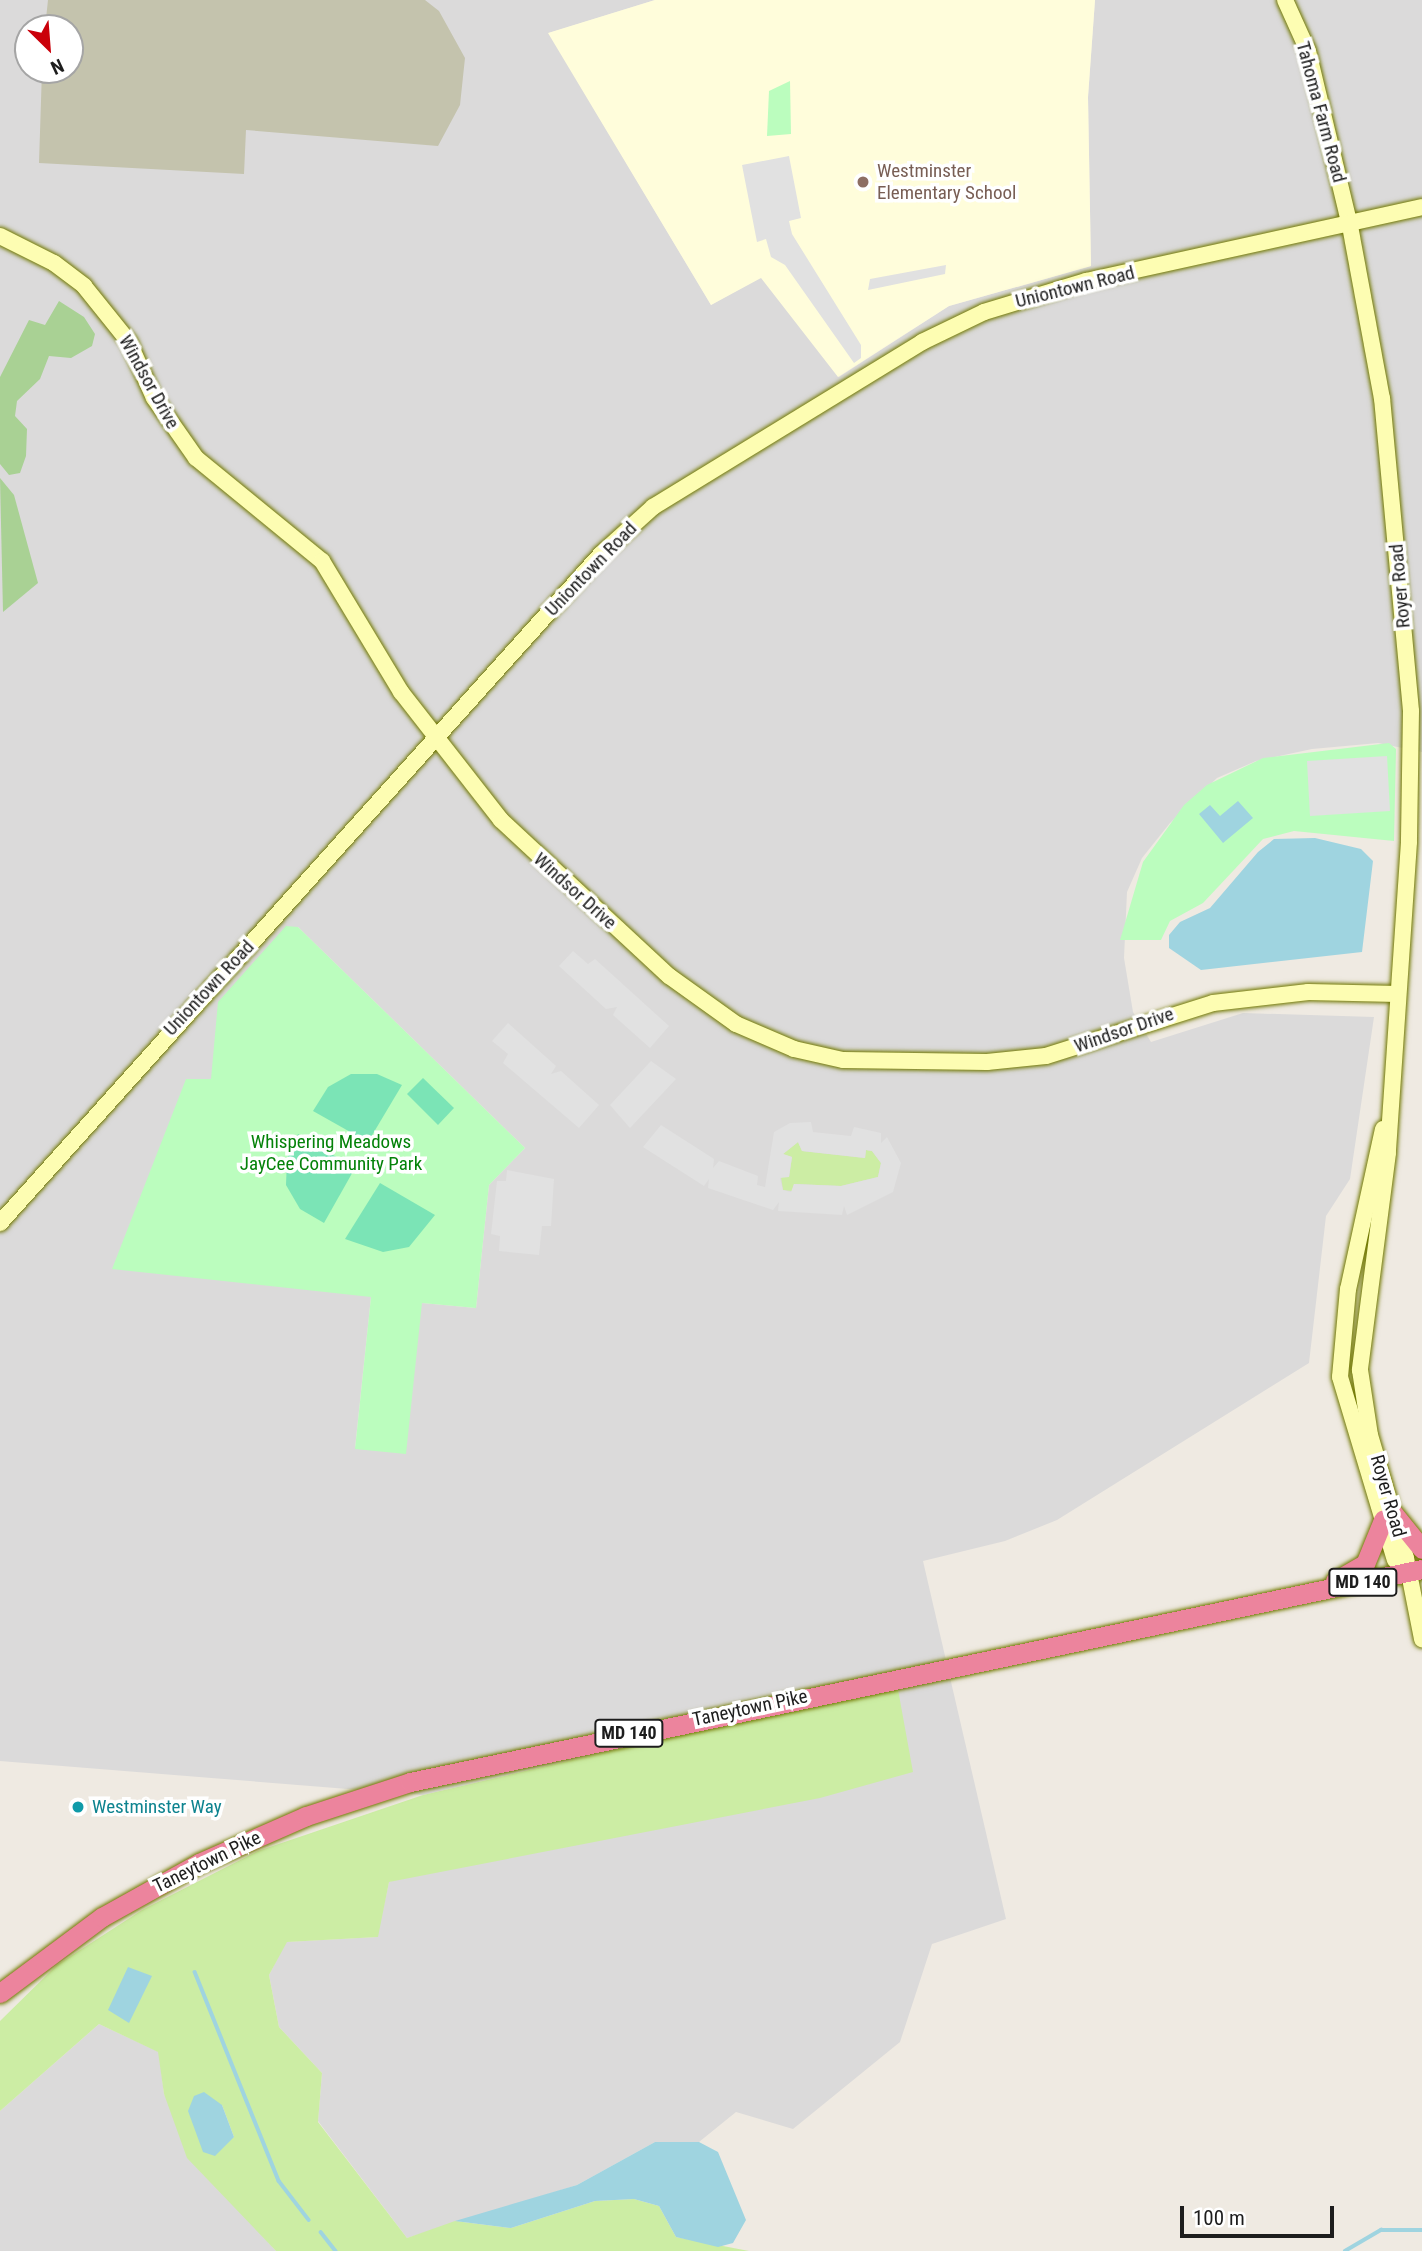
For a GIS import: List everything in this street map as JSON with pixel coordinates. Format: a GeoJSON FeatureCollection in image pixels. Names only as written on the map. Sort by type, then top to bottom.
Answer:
{"type":"FeatureCollection","features":[{"type":"Feature","properties":{"kind":"highway"},"geometry":{"type":"LineString","coordinates":[[1303,1594],[1365,1564],[1388,1516],[1422,1549]]}},
{"type":"Feature","properties":{"kind":"highway","name":"Taneytown Pike"},"geometry":{"type":"LineString","coordinates":[[0,1993],[102,1917],[199,1863],[306,1816],[410,1782],[1413,1571]]}},
{"type":"Feature","properties":{"kind":"street","name":"Tahoma Farm Road"},"geometry":{"type":"LineString","coordinates":[[1285,0],[1308,51],[1350,226]]}},
{"type":"Feature","properties":{"kind":"street","name":"Uniontown Road"},"geometry":{"type":"LineString","coordinates":[[0,1223],[626,528],[922,342],[1034,295],[1350,226],[1422,207]]}},
{"type":"Feature","properties":{"kind":"street","name":"Royer Road"},"geometry":{"type":"LineString","coordinates":[[1350,226],[1385,421],[1412,730],[1398,994],[1387,1117],[1359,1228],[1340,1359],[1346,1403],[1388,1516],[1413,1571],[1422,1639]]}},
{"type":"Feature","properties":{"kind":"street","name":"Windsor Drive"},"geometry":{"type":"LineString","coordinates":[[0,236],[54,263],[99,302],[129,342],[160,408],[196,457],[291,530],[333,573],[383,665],[435,738],[522,842],[669,976],[736,1024],[808,1053],[886,1064],[1010,1061],[1070,1049],[1213,1003],[1308,992],[1398,994]]}},
{"type":"Feature","properties":{"kind":"shaded area"},"geometry":{"type":"Polygon","coordinates":[[[0,0],[655,0],[549,33],[711,305],[761,277],[839,377],[949,306],[1091,266],[1088,97],[1095,0],[1422,0],[1422,752],[1378,743],[1312,749],[1256,761],[1217,778],[1170,823],[1142,858],[1127,892],[1124,958],[1133,1012],[1151,1042],[1243,1013],[1374,1017],[1350,1179],[1326,1216],[1309,1363],[1057,1520],[1005,1541],[923,1561],[1006,1919],[932,1944],[900,2042],[793,2129],[736,2112],[699,2142],[655,2142],[577,2185],[407,2238],[318,2121],[322,2073],[279,2027],[269,1975],[286,1942],[377,1937],[389,1882],[897,1684],[423,1795],[0,1761],[0,0]],[[298,927],[211,1080],[186,1079],[371,1297],[355,1448],[422,1303],[476,1308],[489,1185],[525,1148],[298,927]]]}},
{"type":"Feature","properties":{"kind":"shaded area"},"geometry":{"type":"Polygon","coordinates":[[[48,0],[425,0],[439,11],[465,58],[460,105],[438,146],[246,130],[244,174],[39,163],[42,84],[84,84],[84,14],[46,14],[48,0]]]}},
{"type":"Feature","properties":{"kind":"shaded area","name":"Westminster Elementary School"},"geometry":{"type":"Polygon","coordinates":[[[655,0],[1095,0],[1088,97],[1091,266],[949,306],[838,377],[761,278],[711,305],[548,33],[655,0]]]}},
{"type":"Feature","properties":{"kind":"shaded area"},"geometry":{"type":"Polygon","coordinates":[[[789,156],[801,218],[789,221],[792,234],[861,345],[861,358],[854,363],[785,265],[771,257],[766,239],[757,242],[742,165],[789,156]]]}},
{"type":"Feature","properties":{"kind":"shaded area"},"geometry":{"type":"Polygon","coordinates":[[[946,265],[945,274],[868,290],[870,279],[946,265]]]}},
{"type":"Feature","properties":{"kind":"shaded area"},"geometry":{"type":"Polygon","coordinates":[[[1387,756],[1390,811],[1310,816],[1307,761],[1387,756]]]}},
{"type":"Feature","properties":{"kind":"shaded area"},"geometry":{"type":"Polygon","coordinates":[[[573,951],[588,964],[595,959],[669,1026],[650,1048],[613,1015],[617,1007],[606,1009],[559,966],[573,951]]]}},
{"type":"Feature","properties":{"kind":"shaded area"},"geometry":{"type":"Polygon","coordinates":[[[508,1023],[556,1066],[551,1074],[561,1071],[599,1105],[579,1128],[503,1063],[508,1054],[492,1041],[508,1023]]]}},
{"type":"Feature","properties":{"kind":"shaded area"},"geometry":{"type":"Polygon","coordinates":[[[651,1061],[676,1079],[630,1128],[610,1105],[651,1061]]]}},
{"type":"Feature","properties":{"kind":"shaded area"},"geometry":{"type":"Polygon","coordinates":[[[811,1122],[813,1132],[851,1136],[854,1127],[881,1133],[881,1143],[887,1137],[901,1163],[893,1192],[847,1215],[844,1206],[842,1215],[778,1211],[779,1202],[773,1210],[708,1188],[709,1179],[704,1186],[643,1147],[661,1125],[714,1159],[713,1168],[719,1161],[758,1176],[757,1185],[765,1187],[774,1132],[790,1123],[811,1122]],[[798,1142],[783,1154],[792,1157],[789,1177],[780,1178],[783,1190],[791,1192],[794,1184],[841,1186],[878,1177],[881,1163],[872,1151],[866,1150],[865,1158],[802,1151],[798,1142]]]}},
{"type":"Feature","properties":{"kind":"shaded area"},"geometry":{"type":"Polygon","coordinates":[[[507,1170],[554,1179],[551,1226],[542,1226],[539,1255],[499,1251],[500,1236],[491,1234],[497,1181],[506,1181],[507,1170]]]}},
{"type":"Feature","properties":{"kind":"shaded area"},"geometry":{"type":"Polygon","coordinates":[[[99,2024],[159,2052],[164,2094],[215,2184],[276,2251],[0,2251],[0,2111],[99,2024]]]}},
{"type":"Feature","properties":{"kind":"green space"},"geometry":{"type":"Polygon","coordinates":[[[790,81],[791,134],[767,136],[769,91],[790,81]]]}},
{"type":"Feature","properties":{"kind":"green space"},"geometry":{"type":"Polygon","coordinates":[[[59,301],[84,317],[95,334],[92,346],[71,358],[49,356],[40,379],[17,401],[15,416],[27,429],[26,456],[20,473],[9,475],[0,464],[0,377],[29,320],[45,325],[59,301]]]}},
{"type":"Feature","properties":{"kind":"green space"},"geometry":{"type":"Polygon","coordinates":[[[0,478],[14,495],[38,583],[3,612],[0,478]]]}},
{"type":"Feature","properties":{"kind":"green space"},"geometry":{"type":"Polygon","coordinates":[[[1389,743],[1396,749],[1394,841],[1294,831],[1263,839],[1203,903],[1170,921],[1161,940],[1120,940],[1143,862],[1184,805],[1207,785],[1263,758],[1389,743]]]}},
{"type":"Feature","properties":{"kind":"green space","name":"Whispering Meadows JayCee Community Park"},"geometry":{"type":"Polygon","coordinates":[[[286,926],[298,927],[525,1148],[489,1185],[476,1308],[422,1303],[406,1454],[355,1449],[371,1297],[112,1269],[186,1079],[211,1079],[218,1002],[286,926]]]}},
{"type":"Feature","properties":{"kind":"green space"},"geometry":{"type":"Polygon","coordinates":[[[351,1074],[377,1074],[402,1085],[368,1142],[313,1111],[328,1087],[351,1074]]]}},
{"type":"Feature","properties":{"kind":"green space"},"geometry":{"type":"Polygon","coordinates":[[[423,1078],[454,1108],[438,1125],[407,1094],[423,1078]]]}},
{"type":"Feature","properties":{"kind":"green space"},"geometry":{"type":"Polygon","coordinates":[[[298,1134],[355,1168],[324,1223],[300,1209],[286,1185],[287,1159],[298,1134]]]}},
{"type":"Feature","properties":{"kind":"green space"},"geometry":{"type":"Polygon","coordinates":[[[798,1142],[802,1151],[865,1158],[866,1150],[872,1151],[881,1163],[878,1177],[841,1186],[794,1184],[792,1191],[783,1190],[781,1177],[789,1177],[792,1157],[783,1154],[798,1142]]]}},
{"type":"Feature","properties":{"kind":"green space"},"geometry":{"type":"Polygon","coordinates":[[[380,1183],[435,1215],[409,1247],[383,1252],[345,1239],[380,1183]]]}},
{"type":"Feature","properties":{"kind":"green space"},"geometry":{"type":"Polygon","coordinates":[[[897,1684],[913,1772],[820,1798],[389,1882],[378,1937],[287,1942],[269,1975],[279,2027],[322,2073],[318,2122],[407,2238],[455,2221],[511,2228],[595,2201],[634,2199],[659,2206],[676,2237],[749,2251],[276,2251],[187,2158],[164,2094],[158,2052],[99,2024],[0,2111],[0,2021],[57,1965],[142,1910],[258,1851],[423,1795],[897,1684]],[[222,2105],[203,2152],[234,2137],[222,2105]]]}},
{"type":"Feature","properties":{"kind":"water"},"geometry":{"type":"Polygon","coordinates":[[[1238,801],[1253,818],[1223,843],[1199,814],[1210,805],[1220,816],[1238,801]]]}},
{"type":"Feature","properties":{"kind":"water"},"geometry":{"type":"Polygon","coordinates":[[[1315,838],[1361,849],[1373,861],[1362,952],[1201,970],[1169,948],[1169,935],[1180,922],[1210,908],[1258,852],[1274,839],[1315,838]]]}},
{"type":"Feature","properties":{"kind":"water"},"geometry":{"type":"Polygon","coordinates":[[[128,1967],[152,1976],[129,2023],[108,2010],[128,1967]]]}},
{"type":"Feature","properties":{"kind":"water"},"geometry":{"type":"Polygon","coordinates":[[[204,2092],[222,2105],[234,2137],[215,2156],[203,2152],[188,2111],[194,2096],[204,2092]]]}},
{"type":"Feature","properties":{"kind":"water"},"geometry":{"type":"Polygon","coordinates":[[[655,2142],[699,2142],[718,2152],[746,2220],[733,2243],[718,2247],[676,2237],[659,2206],[634,2199],[595,2201],[511,2228],[455,2221],[577,2185],[655,2142]]]}},
{"type":"Feature","properties":{"kind":"waterway"},"geometry":{"type":"LineString","coordinates":[[195,1972],[279,2181],[309,2220]]}},
{"type":"Feature","properties":{"kind":"waterway"},"geometry":{"type":"LineString","coordinates":[[1345,2251],[1381,2230],[1422,2230]]}},
{"type":"Feature","properties":{"kind":"waterway"},"geometry":{"type":"LineString","coordinates":[[321,2232],[336,2251]]}},
{"type":"Feature","properties":{"kind":"place","name":"Westminster Elementary School"},"geometry":{"type":"Point","coordinates":[863,182]}},
{"type":"Feature","properties":{"kind":"place","name":"Westminster Way"},"geometry":{"type":"Point","coordinates":[78,1807]}}]}
